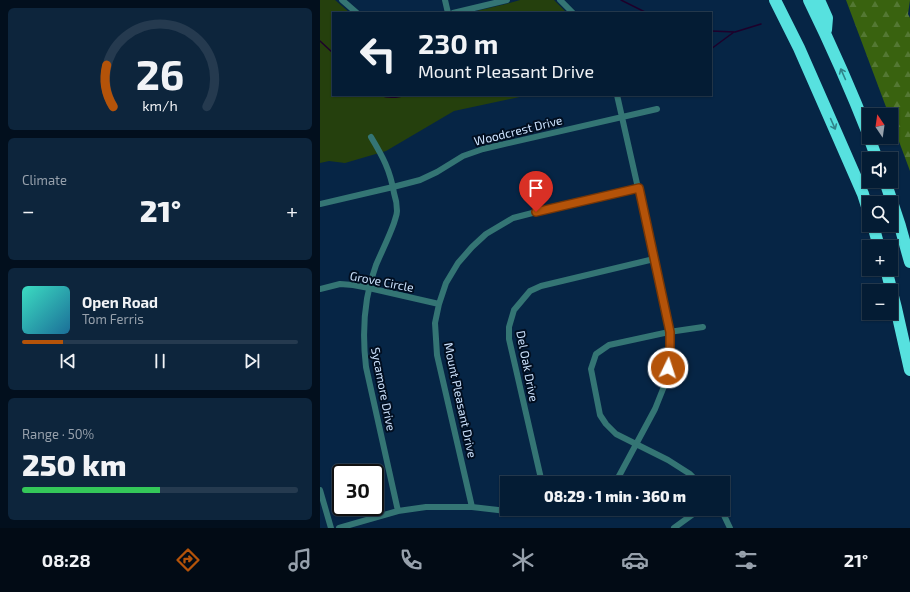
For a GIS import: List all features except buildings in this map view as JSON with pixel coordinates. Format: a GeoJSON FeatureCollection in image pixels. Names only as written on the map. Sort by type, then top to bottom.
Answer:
{"type":"FeatureCollection","features":[{"type":"Feature","properties":{"kind":"highway"},"geometry":{"type":"LineString","coordinates":[[768,0],[822,101]]}},
{"type":"Feature","properties":{"kind":"highway"},"geometry":{"type":"LineString","coordinates":[[775,0],[799,48],[864,196]]}},
{"type":"Feature","properties":{"kind":"highway"},"geometry":{"type":"LineString","coordinates":[[809,0],[826,35],[862,118]]}},
{"type":"Feature","properties":{"kind":"highway"},"geometry":{"type":"LineString","coordinates":[[819,0],[827,18],[826,35]]}},
{"type":"Feature","properties":{"kind":"highway"},"geometry":{"type":"LineString","coordinates":[[887,188],[910,262]]}},
{"type":"Feature","properties":{"kind":"highway"},"geometry":{"type":"LineString","coordinates":[[888,276],[910,370]]}},
{"type":"Feature","properties":{"kind":"street"},"geometry":{"type":"LineString","coordinates":[[342,0],[356,12]]}},
{"type":"Feature","properties":{"kind":"street"},"geometry":{"type":"LineString","coordinates":[[444,0],[448,12]]}},
{"type":"Feature","properties":{"kind":"street"},"geometry":{"type":"LineString","coordinates":[[457,12],[507,0]]}},
{"type":"Feature","properties":{"kind":"street"},"geometry":{"type":"LineString","coordinates":[[560,0],[572,12]]}},
{"type":"Feature","properties":{"kind":"street"},"geometry":{"type":"LineString","coordinates":[[617,96],[670,332],[670,353],[665,384],[655,409],[619,476]]}},
{"type":"Feature","properties":{"kind":"street","name":"Woodcrest Drive"},"geometry":{"type":"LineString","coordinates":[[320,204],[420,180],[437,172],[462,156],[483,149],[657,109]]}},
{"type":"Feature","properties":{"kind":"street","name":"Sycamore Drive"},"geometry":{"type":"LineString","coordinates":[[371,137],[388,168],[394,187],[397,212],[376,265],[369,288],[365,315],[364,350],[365,361],[398,511]]}},
{"type":"Feature","properties":{"kind":"street","name":"Mount Pleasant Drive"},"geometry":{"type":"LineString","coordinates":[[472,507],[438,355],[435,323],[446,283],[458,263],[472,246],[486,234],[513,218],[548,208],[639,188]]}},
{"type":"Feature","properties":{"kind":"street","name":"Del Oak Drive"},"geometry":{"type":"LineString","coordinates":[[540,476],[509,339],[508,327],[514,310],[530,291],[541,286],[654,259]]}},
{"type":"Feature","properties":{"kind":"street","name":"Grove Circle"},"geometry":{"type":"LineString","coordinates":[[320,289],[340,284],[353,285],[439,304]]}},
{"type":"Feature","properties":{"kind":"street"},"geometry":{"type":"LineString","coordinates":[[692,476],[668,460],[616,434],[606,424],[600,415],[591,368],[596,354],[609,345],[670,332],[703,327]]}},
{"type":"Feature","properties":{"kind":"street"},"geometry":{"type":"LineString","coordinates":[[320,490],[331,528]]}},
{"type":"Feature","properties":{"kind":"street"},"geometry":{"type":"LineString","coordinates":[[339,528],[398,511],[426,508],[472,507],[500,510]]}},
{"type":"Feature","properties":{"kind":"street"},"geometry":{"type":"LineString","coordinates":[[674,528],[690,516]]}},
{"type":"Feature","properties":{"kind":"street"},"geometry":{"type":"LineString","coordinates":[[724,516],[730,528]]}},
{"type":"Feature","properties":{"kind":"green space"},"geometry":{"type":"Polygon","coordinates":[[[320,0],[335,0],[349,12],[332,12],[332,96],[524,96],[454,111],[386,151],[345,163],[329,161],[320,163],[320,0]]]}},
{"type":"Feature","properties":{"kind":"green space"},"geometry":{"type":"Polygon","coordinates":[[[520,0],[554,0],[566,12],[472,12],[520,0]]]}},
{"type":"Feature","properties":{"kind":"green space"},"geometry":{"type":"Polygon","coordinates":[[[846,0],[910,0],[908,14],[910,18],[910,171],[898,139],[898,108],[886,108],[846,0]]]}},
{"type":"Feature","properties":{"kind":"waterway"},"geometry":{"type":"LineString","coordinates":[[621,0],[645,12]]}},
{"type":"Feature","properties":{"kind":"waterway"},"geometry":{"type":"LineString","coordinates":[[712,31],[735,32],[761,24]]}},
{"type":"Feature","properties":{"kind":"waterway"},"geometry":{"type":"LineString","coordinates":[[712,48],[734,32]]}},
{"type":"Feature","properties":{"kind":"waterway"},"geometry":{"type":"LineString","coordinates":[[320,41],[332,52]]}},
{"type":"Feature","properties":{"kind":"waterway"},"geometry":{"type":"LineString","coordinates":[[383,96],[402,96]]}},
{"type":"Feature","properties":{"kind":"route"},"geometry":{"type":"LineString","coordinates":[[536,212],[639,188],[670,332],[668,368]]}}]}
